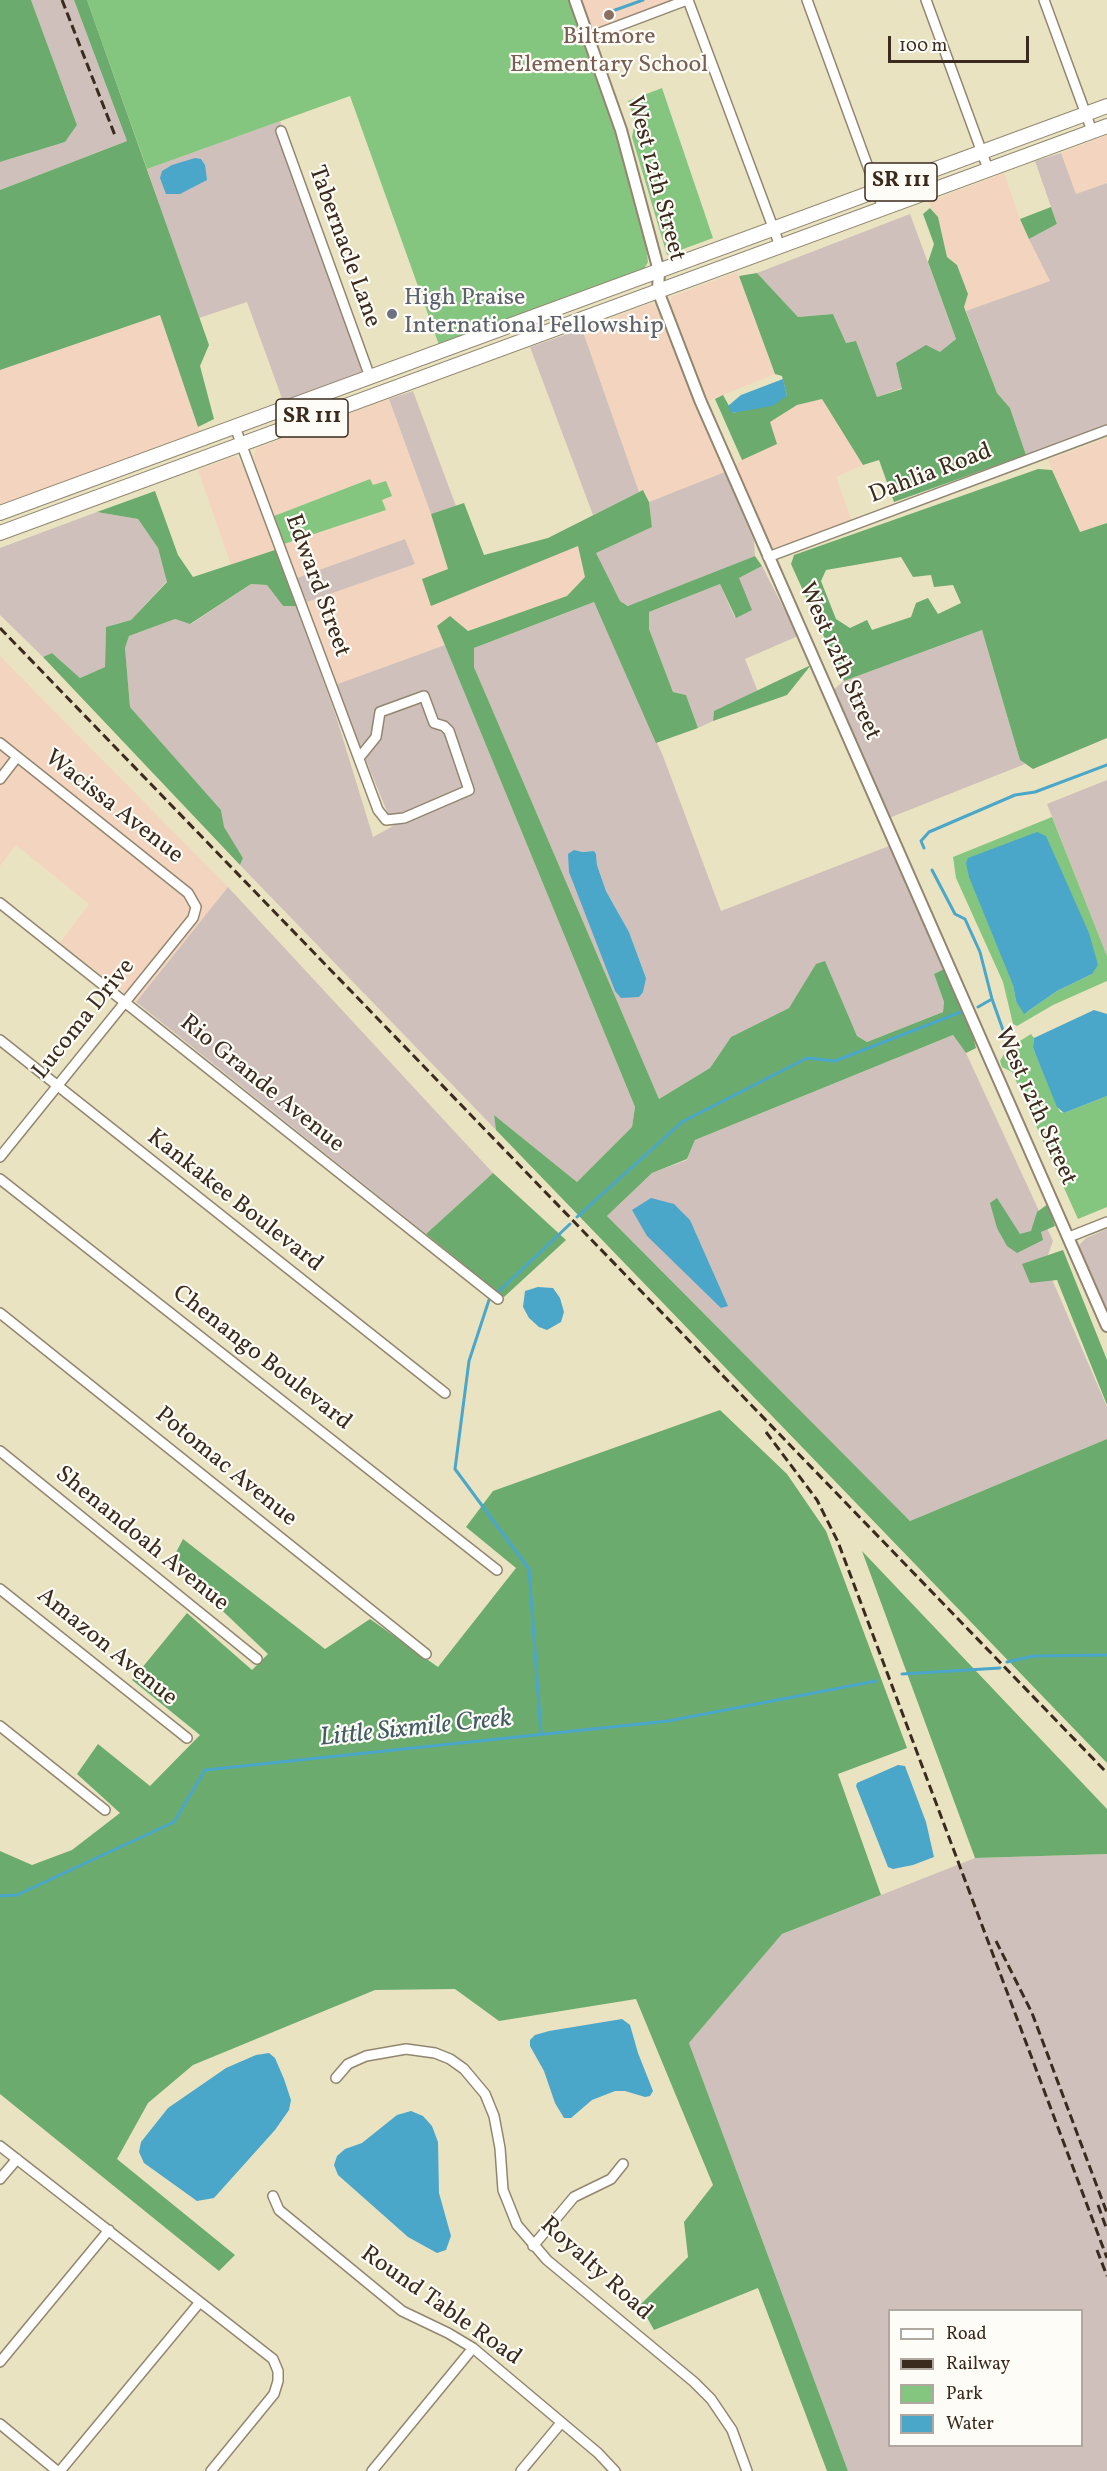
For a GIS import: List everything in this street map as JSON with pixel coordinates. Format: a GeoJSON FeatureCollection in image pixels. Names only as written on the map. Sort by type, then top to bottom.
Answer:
{"type":"FeatureCollection","features":[{"type":"Feature","properties":{"kind":"main road","name":"SR 111"},"geometry":{"type":"LineString","coordinates":[[0,513],[1107,106]]}},
{"type":"Feature","properties":{"kind":"main road","name":"SR 111"},"geometry":{"type":"LineString","coordinates":[[0,533],[1107,126]]}},
{"type":"Feature","properties":{"kind":"street","name":"West 12th Street"},"geometry":{"type":"LineString","coordinates":[[575,0],[621,130],[659,271],[658,291],[700,400],[1107,1326]]}},
{"type":"Feature","properties":{"kind":"street"},"geometry":{"type":"LineString","coordinates":[[588,36],[688,0],[780,246]]}},
{"type":"Feature","properties":{"kind":"street"},"geometry":{"type":"LineString","coordinates":[[807,0],[884,208]]}},
{"type":"Feature","properties":{"kind":"street"},"geometry":{"type":"LineString","coordinates":[[926,0],[988,170]]}},
{"type":"Feature","properties":{"kind":"street"},"geometry":{"type":"LineString","coordinates":[[1044,0],[1092,131]]}},
{"type":"Feature","properties":{"kind":"street","name":"Tabernacle Lane"},"geometry":{"type":"LineString","coordinates":[[281,131],[370,377]]}},
{"type":"Feature","properties":{"kind":"street"},"geometry":{"type":"LineString","coordinates":[[445,350],[451,367]]}},
{"type":"Feature","properties":{"kind":"street","name":"Edward Street"},"geometry":{"type":"LineString","coordinates":[[235,427],[378,810],[386,820],[404,818],[469,790],[449,732],[444,726],[434,723],[424,696],[380,712],[376,737],[359,758]]}},
{"type":"Feature","properties":{"kind":"street","name":"Dahlia Road"},"geometry":{"type":"LineString","coordinates":[[768,557],[1107,430]]}},
{"type":"Feature","properties":{"kind":"street","name":"Wacissa Avenue"},"geometry":{"type":"LineString","coordinates":[[0,743],[188,893],[196,907]]}},
{"type":"Feature","properties":{"kind":"street"},"geometry":{"type":"LineString","coordinates":[[0,779],[17,757]]}},
{"type":"Feature","properties":{"kind":"street","name":"Rio Grande Avenue"},"geometry":{"type":"LineString","coordinates":[[0,903],[498,1299]]}},
{"type":"Feature","properties":{"kind":"street","name":"Lucoma Drive"},"geometry":{"type":"LineString","coordinates":[[0,1156],[193,918],[196,907]]}},
{"type":"Feature","properties":{"kind":"street","name":"Kankakee Boulevard"},"geometry":{"type":"LineString","coordinates":[[0,1040],[445,1393]]}},
{"type":"Feature","properties":{"kind":"street","name":"Chenango Boulevard"},"geometry":{"type":"LineString","coordinates":[[0,1179],[497,1570]]}},
{"type":"Feature","properties":{"kind":"street"},"geometry":{"type":"LineString","coordinates":[[1069,1237],[1107,1222]]}},
{"type":"Feature","properties":{"kind":"street","name":"Potomac Avenue"},"geometry":{"type":"LineString","coordinates":[[0,1313],[426,1654]]}},
{"type":"Feature","properties":{"kind":"street","name":"Shenandoah Avenue"},"geometry":{"type":"LineString","coordinates":[[0,1451],[257,1659]]}},
{"type":"Feature","properties":{"kind":"street","name":"Amazon Avenue"},"geometry":{"type":"LineString","coordinates":[[0,1588],[187,1738]]}},
{"type":"Feature","properties":{"kind":"street"},"geometry":{"type":"LineString","coordinates":[[0,1726],[105,1810]]}},
{"type":"Feature","properties":{"kind":"street","name":"Royalty Road"},"geometry":{"type":"LineString","coordinates":[[336,2078],[348,2064],[366,2056],[406,2049],[435,2053],[465,2069],[485,2094],[494,2116],[503,2190],[517,2225],[547,2260],[694,2382],[711,2399],[732,2430],[747,2471]]}},
{"type":"Feature","properties":{"kind":"street"},"geometry":{"type":"LineString","coordinates":[[0,2146],[273,2359],[279,2381],[274,2394],[211,2471]]}},
{"type":"Feature","properties":{"kind":"street"},"geometry":{"type":"LineString","coordinates":[[0,2179],[17,2159]]}},
{"type":"Feature","properties":{"kind":"street"},"geometry":{"type":"LineString","coordinates":[[533,2246],[574,2197],[611,2179],[623,2164]]}},
{"type":"Feature","properties":{"kind":"street","name":"Round Table Road"},"geometry":{"type":"LineString","coordinates":[[273,2196],[279,2210],[402,2311],[473,2348],[598,2453],[615,2471]]}},
{"type":"Feature","properties":{"kind":"street"},"geometry":{"type":"LineString","coordinates":[[0,2362],[109,2230]]}},
{"type":"Feature","properties":{"kind":"street"},"geometry":{"type":"LineString","coordinates":[[0,2424],[58,2471],[200,2302]]}},
{"type":"Feature","properties":{"kind":"street"},"geometry":{"type":"LineString","coordinates":[[372,2471],[473,2348]]}},
{"type":"Feature","properties":{"kind":"street"},"geometry":{"type":"LineString","coordinates":[[521,2471],[561,2423]]}},
{"type":"Feature","properties":{"kind":"shaded area"},"geometry":{"type":"Polygon","coordinates":[[[31,0],[74,0],[127,141],[0,190],[0,162],[65,142],[77,125],[31,0]]]}},
{"type":"Feature","properties":{"kind":"shaded area","name":"Biltmore Elementary School"},"geometry":{"type":"Polygon","coordinates":[[[580,0],[674,0],[591,31],[580,0]]]}},
{"type":"Feature","properties":{"kind":"shaded area"},"geometry":{"type":"Polygon","coordinates":[[[280,121],[371,369],[283,401],[247,302],[199,318],[147,169],[280,121]]]}},
{"type":"Feature","properties":{"kind":"shaded area"},"geometry":{"type":"Polygon","coordinates":[[[1107,135],[1107,183],[1076,194],[1061,153],[1107,135]]]}},
{"type":"Feature","properties":{"kind":"shaded area"},"geometry":{"type":"Polygon","coordinates":[[[1061,153],[1076,194],[1107,183],[1107,425],[1026,455],[1010,408],[997,393],[966,311],[1050,281],[1029,239],[1057,224],[1035,161],[1061,153]]]}},
{"type":"Feature","properties":{"kind":"shaded area"},"geometry":{"type":"Polygon","coordinates":[[[1004,173],[1020,219],[1050,281],[966,311],[964,307],[968,294],[957,265],[947,257],[938,217],[928,202],[1004,173]]]}},
{"type":"Feature","properties":{"kind":"shaded area"},"geometry":{"type":"Polygon","coordinates":[[[910,214],[956,339],[902,388],[877,397],[856,342],[846,343],[833,314],[798,317],[757,273],[910,214]]]}},
{"type":"Feature","properties":{"kind":"shaded area"},"geometry":{"type":"Polygon","coordinates":[[[737,272],[775,374],[706,402],[670,306],[671,297],[737,272]]]}},
{"type":"Feature","properties":{"kind":"shaded area"},"geometry":{"type":"Polygon","coordinates":[[[652,303],[656,306],[725,472],[649,502],[644,490],[639,492],[582,329],[652,303]]]}},
{"type":"Feature","properties":{"kind":"shaded area"},"geometry":{"type":"Polygon","coordinates":[[[160,315],[200,431],[0,506],[0,370],[160,315]]]}},
{"type":"Feature","properties":{"kind":"shaded area"},"geometry":{"type":"Polygon","coordinates":[[[582,329],[639,492],[593,515],[530,347],[582,329]]]}},
{"type":"Feature","properties":{"kind":"shaded area"},"geometry":{"type":"Polygon","coordinates":[[[413,391],[456,506],[431,514],[389,399],[413,391]]]}},
{"type":"Feature","properties":{"kind":"shaded area"},"geometry":{"type":"Polygon","coordinates":[[[389,399],[431,514],[448,570],[578,546],[585,577],[568,596],[467,631],[437,626],[445,645],[335,685],[307,602],[414,564],[405,539],[297,578],[284,544],[386,510],[382,500],[391,495],[372,485],[370,479],[274,516],[253,457],[257,448],[389,399]]]}},
{"type":"Feature","properties":{"kind":"shaded area"},"geometry":{"type":"Polygon","coordinates":[[[822,399],[863,465],[836,477],[852,521],[775,548],[768,546],[733,467],[742,460],[770,422],[797,405],[822,399]]]}},
{"type":"Feature","properties":{"kind":"shaded area"},"geometry":{"type":"Polygon","coordinates":[[[1107,438],[1107,523],[1080,532],[1048,460],[1107,438]]]}},
{"type":"Feature","properties":{"kind":"shaded area"},"geometry":{"type":"Polygon","coordinates":[[[237,457],[247,471],[275,550],[231,565],[198,470],[237,457]]]}},
{"type":"Feature","properties":{"kind":"shaded area"},"geometry":{"type":"Polygon","coordinates":[[[725,472],[754,541],[755,556],[629,606],[620,601],[595,553],[652,527],[649,502],[725,472]]]}},
{"type":"Feature","properties":{"kind":"shaded area"},"geometry":{"type":"Polygon","coordinates":[[[97,512],[138,519],[158,548],[167,581],[131,620],[106,627],[105,667],[80,678],[52,653],[43,657],[0,615],[0,548],[97,512]]]}},
{"type":"Feature","properties":{"kind":"shaded area"},"geometry":{"type":"Polygon","coordinates":[[[405,539],[415,564],[307,602],[297,578],[405,539]]]}},
{"type":"Feature","properties":{"kind":"shaded area"},"geometry":{"type":"Polygon","coordinates":[[[762,566],[798,636],[745,659],[758,692],[714,711],[713,721],[698,728],[686,695],[673,692],[649,629],[649,612],[720,584],[735,618],[739,578],[762,566]]]}},
{"type":"Feature","properties":{"kind":"shaded area"},"geometry":{"type":"Polygon","coordinates":[[[251,584],[267,585],[283,606],[296,606],[335,713],[373,837],[393,826],[335,685],[445,645],[635,1107],[632,1127],[577,1182],[494,1115],[496,1130],[240,865],[243,858],[223,827],[221,810],[130,707],[125,648],[129,636],[175,619],[191,624],[251,584]]]}},
{"type":"Feature","properties":{"kind":"shaded area"},"geometry":{"type":"Polygon","coordinates":[[[594,602],[663,756],[721,911],[889,846],[944,969],[934,974],[944,1002],[943,1012],[867,1042],[857,1036],[825,962],[817,964],[789,1008],[731,1037],[710,1068],[659,1099],[474,667],[474,648],[594,602]],[[594,851],[581,852],[596,938],[615,991],[646,978],[629,932],[606,891],[597,865],[594,851]]]}},
{"type":"Feature","properties":{"kind":"shaded area"},"geometry":{"type":"Polygon","coordinates":[[[982,630],[1020,760],[1025,764],[889,818],[832,691],[844,681],[982,630]]]}},
{"type":"Feature","properties":{"kind":"shaded area"},"geometry":{"type":"Polygon","coordinates":[[[0,656],[228,887],[136,1002],[60,943],[89,904],[16,845],[0,866],[0,656]]]}},
{"type":"Feature","properties":{"kind":"shaded area"},"geometry":{"type":"Polygon","coordinates":[[[1107,780],[1107,956],[1047,804],[1107,780]]]}},
{"type":"Feature","properties":{"kind":"shaded area"},"geometry":{"type":"Polygon","coordinates":[[[228,887],[493,1173],[426,1234],[136,1002],[228,887]]]}},
{"type":"Feature","properties":{"kind":"shaded area"},"geometry":{"type":"Polygon","coordinates":[[[953,1035],[966,1053],[1053,1241],[1045,1263],[1107,1407],[1107,1439],[910,1521],[607,1216],[652,1173],[687,1160],[695,1140],[953,1035]]]}},
{"type":"Feature","properties":{"kind":"shaded area"},"geometry":{"type":"Polygon","coordinates":[[[1107,1229],[1107,1315],[1079,1249],[1080,1244],[1086,1238],[1107,1229]]]}},
{"type":"Feature","properties":{"kind":"shaded area"},"geometry":{"type":"Polygon","coordinates":[[[1107,1854],[1107,2471],[848,2471],[689,2043],[782,1934],[975,1858],[1107,1854]]]}},
{"type":"Feature","properties":{"kind":"green space"},"geometry":{"type":"Polygon","coordinates":[[[0,0],[31,0],[77,125],[65,142],[0,162],[0,0]]]}},
{"type":"Feature","properties":{"kind":"green space"},"geometry":{"type":"Polygon","coordinates":[[[74,0],[87,0],[209,345],[200,366],[214,419],[198,427],[160,315],[0,370],[0,190],[127,141],[74,0]]]}},
{"type":"Feature","properties":{"kind":"green space"},"geometry":{"type":"Polygon","coordinates":[[[87,0],[569,0],[625,159],[645,236],[648,262],[644,269],[439,345],[350,96],[147,169],[87,0]]]}},
{"type":"Feature","properties":{"kind":"green space"},"geometry":{"type":"Polygon","coordinates":[[[662,88],[713,238],[667,255],[632,137],[635,121],[628,101],[662,88]]]}},
{"type":"Feature","properties":{"kind":"green space"},"geometry":{"type":"Polygon","coordinates":[[[1051,207],[1057,224],[1029,239],[1020,219],[1051,207]]]}},
{"type":"Feature","properties":{"kind":"green space"},"geometry":{"type":"Polygon","coordinates":[[[930,208],[938,217],[947,257],[957,265],[968,294],[964,307],[997,393],[1010,408],[1026,455],[894,502],[879,460],[863,465],[822,399],[797,405],[770,422],[777,444],[742,460],[715,399],[723,395],[733,413],[787,396],[782,376],[775,374],[739,276],[757,273],[798,317],[833,314],[846,343],[856,341],[877,397],[902,389],[896,363],[926,345],[940,352],[956,339],[928,262],[934,244],[923,214],[930,208]]]}},
{"type":"Feature","properties":{"kind":"green space"},"geometry":{"type":"Polygon","coordinates":[[[1038,469],[1052,470],[1080,532],[1107,523],[1107,738],[1033,769],[1020,760],[982,630],[844,681],[791,564],[794,555],[1038,469]],[[901,557],[826,570],[821,581],[836,619],[850,628],[867,620],[872,630],[911,617],[916,603],[928,598],[938,614],[961,603],[953,585],[934,587],[931,575],[913,577],[901,557]]]}},
{"type":"Feature","properties":{"kind":"green space"},"geometry":{"type":"Polygon","coordinates":[[[370,479],[373,485],[386,481],[392,496],[382,500],[386,510],[284,544],[274,516],[370,479]]]}},
{"type":"Feature","properties":{"kind":"green space"},"geometry":{"type":"Polygon","coordinates":[[[643,490],[649,502],[652,527],[596,553],[620,601],[628,606],[755,556],[762,566],[739,578],[752,610],[736,618],[720,584],[649,612],[649,629],[673,692],[686,695],[698,728],[656,743],[594,602],[474,648],[474,667],[659,1099],[710,1068],[731,1037],[789,1008],[816,964],[825,961],[857,1036],[867,1042],[943,1012],[944,1002],[934,974],[944,969],[972,1032],[976,1048],[966,1053],[953,1035],[695,1140],[687,1159],[652,1173],[607,1216],[910,1521],[1107,1439],[1107,1763],[496,1130],[494,1115],[577,1182],[632,1127],[635,1107],[437,626],[450,616],[468,631],[567,596],[585,577],[578,546],[431,606],[422,579],[448,569],[431,514],[464,503],[484,555],[548,538],[643,490]]]}},
{"type":"Feature","properties":{"kind":"green space"},"geometry":{"type":"Polygon","coordinates":[[[155,491],[178,555],[193,577],[275,550],[296,606],[283,606],[267,585],[251,584],[190,624],[175,619],[129,636],[125,648],[130,707],[221,810],[224,827],[243,858],[240,865],[43,657],[52,653],[80,678],[105,667],[106,627],[131,620],[167,582],[158,548],[138,519],[97,512],[155,491]]]}},
{"type":"Feature","properties":{"kind":"green space"},"geometry":{"type":"Polygon","coordinates":[[[811,665],[787,695],[713,721],[714,711],[811,665]]]}},
{"type":"Feature","properties":{"kind":"green space"},"geometry":{"type":"Polygon","coordinates":[[[1052,817],[1107,956],[1107,981],[1053,1005],[1017,1026],[1013,1024],[1003,982],[956,878],[953,857],[1052,817]],[[1092,974],[1013,985],[1016,1001],[1027,1012],[1057,991],[1092,974]]]}},
{"type":"Feature","properties":{"kind":"green space"},"geometry":{"type":"Polygon","coordinates":[[[1031,1034],[1034,1038],[1035,1053],[1060,1112],[1064,1113],[1107,1096],[1107,1207],[1078,1219],[1012,1072],[1002,1067],[1000,1061],[1007,1049],[1031,1034]]]}},
{"type":"Feature","properties":{"kind":"green space"},"geometry":{"type":"Polygon","coordinates":[[[493,1173],[566,1240],[504,1297],[426,1234],[493,1173]]]}},
{"type":"Feature","properties":{"kind":"green space"},"geometry":{"type":"Polygon","coordinates":[[[997,1198],[1020,1234],[1031,1231],[1037,1212],[1048,1204],[1055,1226],[1041,1232],[1043,1240],[1017,1253],[1007,1246],[997,1228],[990,1203],[997,1198]]]}},
{"type":"Feature","properties":{"kind":"green space"},"geometry":{"type":"Polygon","coordinates":[[[1063,1250],[1107,1360],[1107,1405],[1057,1280],[1030,1283],[1022,1264],[1063,1250]]]}},
{"type":"Feature","properties":{"kind":"green space"},"geometry":{"type":"Polygon","coordinates":[[[720,1410],[787,1474],[826,1531],[907,1748],[838,1774],[881,1895],[782,1934],[689,2043],[848,2471],[827,2471],[758,2288],[654,2330],[640,2305],[688,2257],[684,2222],[713,2185],[636,1999],[499,2021],[455,1989],[375,1990],[193,2065],[148,2103],[117,2159],[235,2255],[219,2271],[0,2094],[0,1851],[32,1865],[72,1850],[120,1813],[77,1774],[98,1744],[150,1786],[200,1735],[132,1680],[187,1613],[252,1670],[268,1654],[171,1562],[183,1539],[325,1649],[370,1619],[438,1667],[516,1568],[466,1527],[493,1491],[720,1410]]]}},
{"type":"Feature","properties":{"kind":"green space"},"geometry":{"type":"Polygon","coordinates":[[[862,1551],[1107,1809],[1107,1854],[975,1858],[862,1551]]]}},
{"type":"Feature","properties":{"kind":"water"},"geometry":{"type":"Polygon","coordinates":[[[195,158],[201,159],[205,165],[207,180],[180,194],[166,194],[160,178],[162,171],[172,165],[195,158]]]}},
{"type":"Feature","properties":{"kind":"water"},"geometry":{"type":"Polygon","coordinates":[[[783,379],[787,396],[772,406],[732,413],[728,406],[741,395],[783,379]]]}},
{"type":"Feature","properties":{"kind":"water"},"geometry":{"type":"Polygon","coordinates":[[[1037,832],[1046,836],[1089,933],[1098,965],[1092,974],[1057,991],[1024,1014],[1016,1001],[1013,985],[969,877],[966,863],[968,858],[1037,832]]]}},
{"type":"Feature","properties":{"kind":"water"},"geometry":{"type":"Polygon","coordinates":[[[574,850],[594,851],[596,854],[597,865],[606,891],[629,932],[646,978],[643,992],[639,997],[621,998],[615,991],[569,872],[568,854],[574,850]]]}},
{"type":"Feature","properties":{"kind":"water"},"geometry":{"type":"Polygon","coordinates":[[[1094,1010],[1107,1014],[1107,1096],[1064,1113],[1057,1107],[1035,1053],[1034,1038],[1094,1010]]]}},
{"type":"Feature","properties":{"kind":"water"},"geometry":{"type":"Polygon","coordinates":[[[651,1198],[674,1204],[690,1220],[728,1306],[721,1308],[647,1236],[632,1210],[651,1198]]]}},
{"type":"Feature","properties":{"kind":"water"},"geometry":{"type":"Polygon","coordinates":[[[538,1287],[553,1288],[560,1298],[564,1312],[561,1322],[547,1330],[539,1327],[529,1318],[523,1307],[525,1291],[538,1287]]]}},
{"type":"Feature","properties":{"kind":"water"},"geometry":{"type":"Polygon","coordinates":[[[898,1765],[905,1766],[926,1822],[934,1857],[893,1869],[888,1867],[856,1786],[857,1783],[898,1765]]]}},
{"type":"Feature","properties":{"kind":"water"},"geometry":{"type":"Polygon","coordinates":[[[622,2019],[630,2025],[653,2091],[650,2096],[645,2097],[625,2091],[615,2091],[592,2100],[571,2118],[564,2118],[555,2103],[544,2071],[530,2046],[530,2040],[535,2035],[549,2031],[622,2019]]]}},
{"type":"Feature","properties":{"kind":"water"},"geometry":{"type":"Polygon","coordinates":[[[269,2053],[275,2058],[284,2079],[291,2100],[289,2110],[275,2130],[214,2198],[197,2201],[144,2163],[139,2152],[141,2142],[168,2108],[226,2068],[256,2055],[269,2053]]]}},
{"type":"Feature","properties":{"kind":"water"},"geometry":{"type":"Polygon","coordinates":[[[411,2111],[423,2116],[432,2126],[438,2142],[439,2193],[451,2236],[446,2250],[437,2253],[408,2237],[338,2175],[334,2165],[337,2156],[345,2149],[362,2143],[397,2115],[411,2111]]]}},
{"type":"Feature","properties":{"kind":"waterway"},"geometry":{"type":"LineString","coordinates":[[604,14],[643,0]]}},
{"type":"Feature","properties":{"kind":"waterway"},"geometry":{"type":"LineString","coordinates":[[924,848],[921,841],[929,832],[1015,795],[1035,792],[1107,765]]}},
{"type":"Feature","properties":{"kind":"waterway"},"geometry":{"type":"LineString","coordinates":[[932,870],[955,914],[965,919],[980,952],[992,999],[978,1007]]}},
{"type":"Feature","properties":{"kind":"waterway"},"geometry":{"type":"LineString","coordinates":[[992,999],[1003,1030]]}},
{"type":"Feature","properties":{"kind":"waterway"},"geometry":{"type":"LineString","coordinates":[[577,1217],[682,1122],[807,1058],[835,1061],[961,1012]]}},
{"type":"Feature","properties":{"kind":"waterway"},"geometry":{"type":"LineString","coordinates":[[496,1294],[570,1224]]}},
{"type":"Feature","properties":{"kind":"waterway"},"geometry":{"type":"LineString","coordinates":[[489,1300],[469,1361],[455,1469],[529,1569],[541,1734]]}},
{"type":"Feature","properties":{"kind":"waterway"},"geometry":{"type":"LineString","coordinates":[[1007,1662],[1034,1656],[1107,1655]]}},
{"type":"Feature","properties":{"kind":"waterway"},"geometry":{"type":"LineString","coordinates":[[902,1674],[1000,1668]]}},
{"type":"Feature","properties":{"kind":"waterway","name":"Little Sixmile Creek"},"geometry":{"type":"LineString","coordinates":[[0,1896],[17,1895],[174,1822],[205,1770],[668,1721],[876,1681]]}},
{"type":"Feature","properties":{"kind":"railway"},"geometry":{"type":"LineString","coordinates":[[62,0],[116,138]]}},
{"type":"Feature","properties":{"kind":"railway"},"geometry":{"type":"LineString","coordinates":[[0,628],[1107,1773]]}},
{"type":"Feature","properties":{"kind":"railway"},"geometry":{"type":"LineString","coordinates":[[766,1432],[817,1500],[838,1542],[1107,2258]]}},
{"type":"Feature","properties":{"kind":"railway"},"geometry":{"type":"LineString","coordinates":[[996,1941],[1032,2013],[1107,2213]]}},
{"type":"Feature","properties":{"kind":"railway"},"geometry":{"type":"LineString","coordinates":[[1098,2205],[1107,2230]]}},
{"type":"Feature","properties":{"kind":"railway"},"geometry":{"type":"LineString","coordinates":[[1097,2250],[1107,2276]]}},
{"type":"Feature","properties":{"kind":"place","name":"Biltmore Elementary School"},"geometry":{"type":"Point","coordinates":[609,15]}},
{"type":"Feature","properties":{"kind":"place","name":"High Praise International Fellowship"},"geometry":{"type":"Point","coordinates":[392,314]}}]}
